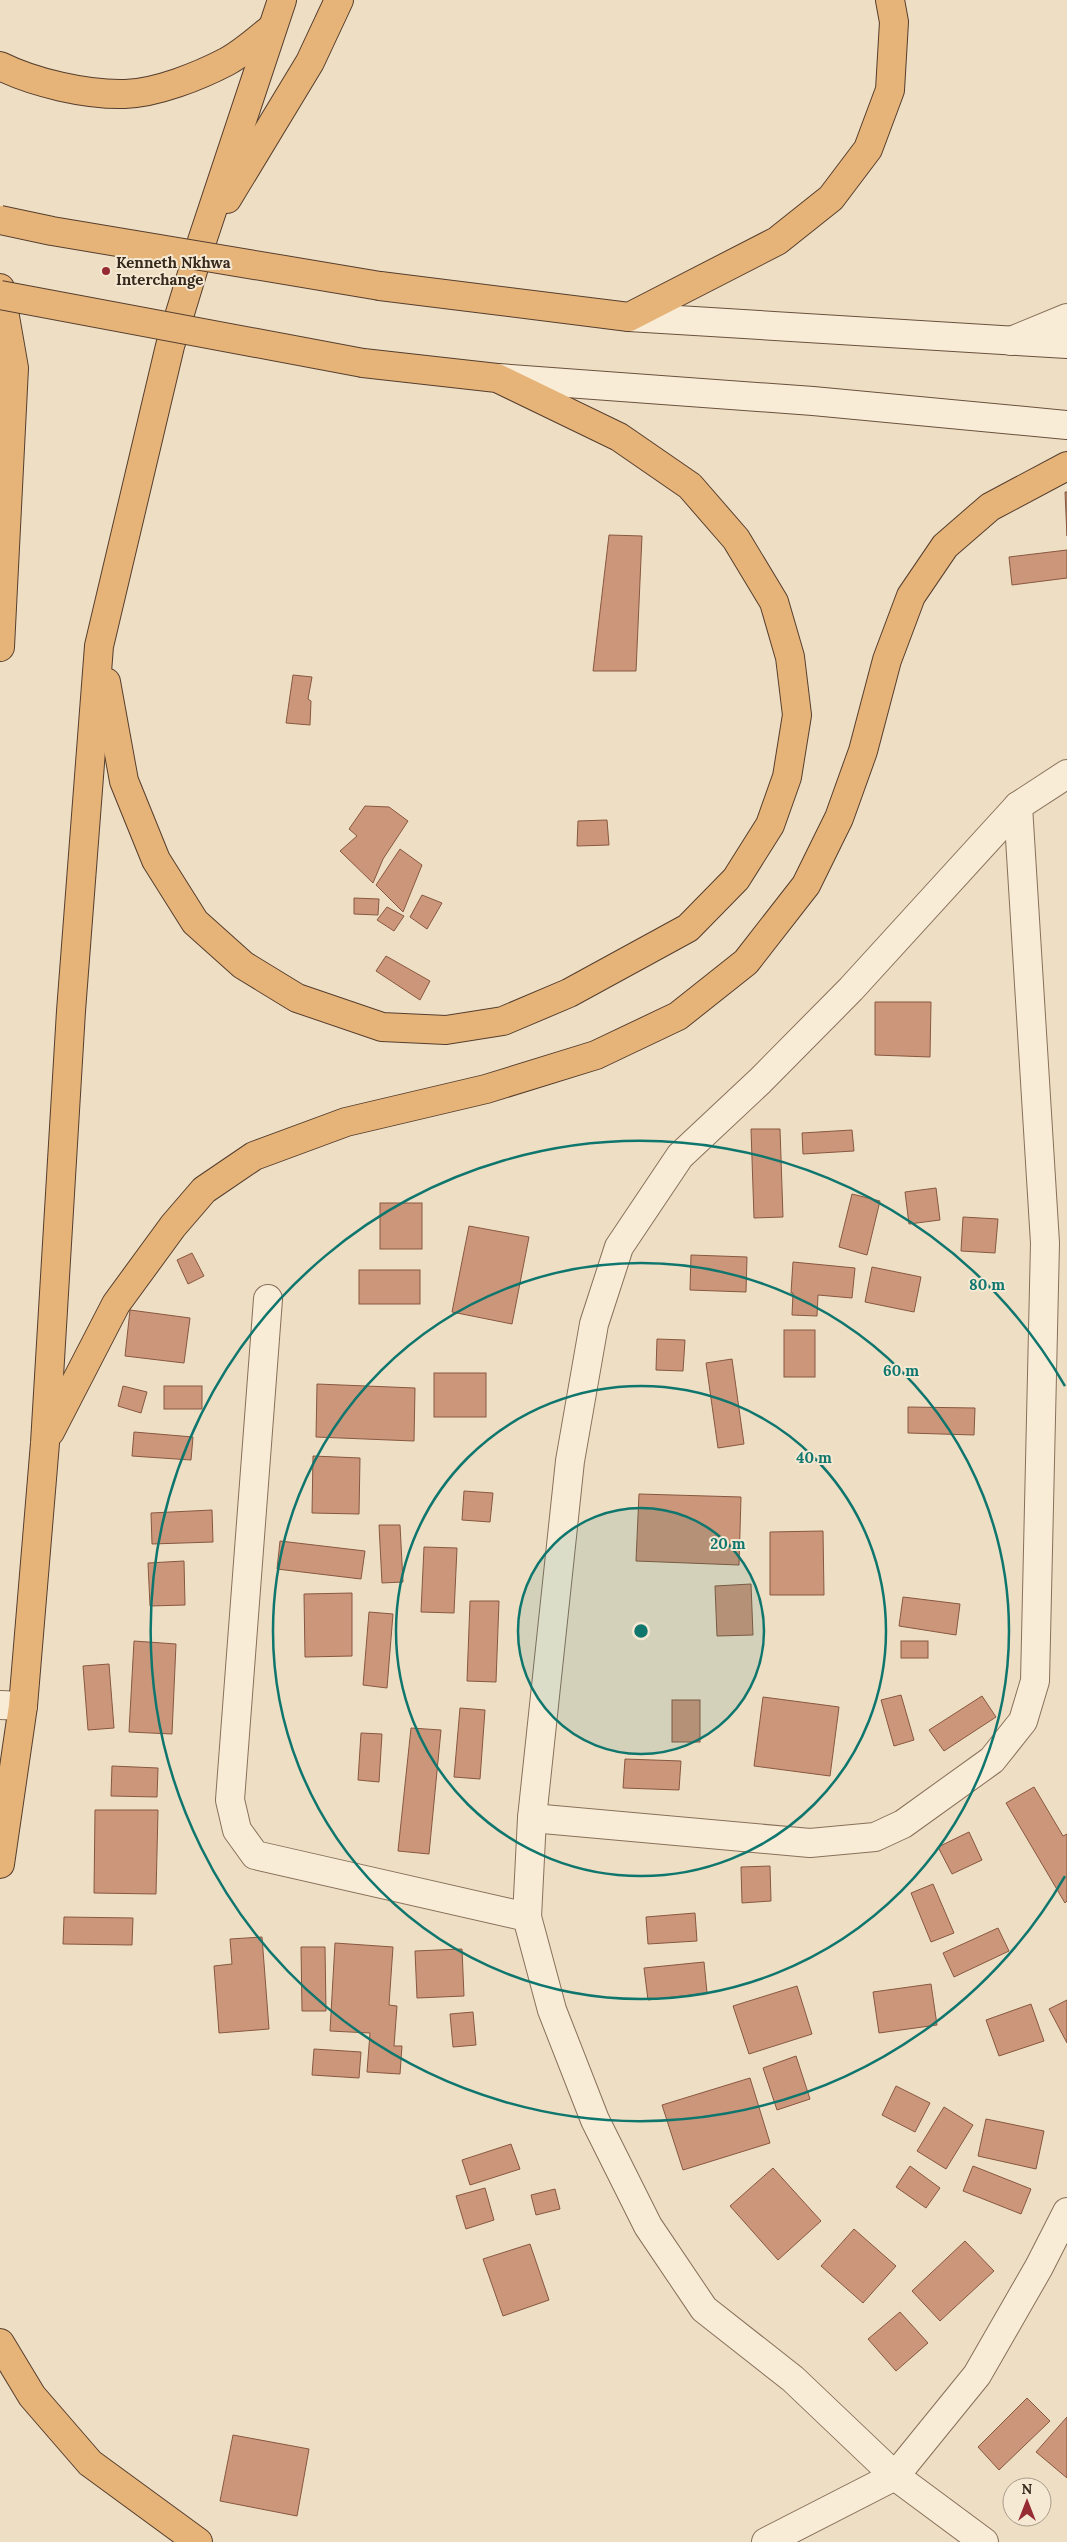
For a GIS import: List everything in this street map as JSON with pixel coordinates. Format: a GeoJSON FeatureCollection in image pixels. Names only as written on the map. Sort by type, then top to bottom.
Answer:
{"type":"FeatureCollection","features":[{"type":"Feature","properties":{"kind":"highway"},"geometry":{"type":"LineString","coordinates":[[0,1864],[11,1706],[44,1443],[71,1011],[99,646],[132,498],[170,346],[202,241],[282,0]]}},
{"type":"Feature","properties":{"kind":"highway"},"geometry":{"type":"LineString","coordinates":[[202,241],[310,62],[339,0]]}},
{"type":"Feature","properties":{"kind":"highway"},"geometry":{"type":"LineString","coordinates":[[0,220],[52,231],[380,286],[629,317],[777,241],[832,198],[868,148],[890,90],[894,22],[890,0]]}},
{"type":"Feature","properties":{"kind":"highway"},"geometry":{"type":"LineString","coordinates":[[0,66],[26,79],[76,89],[126,94],[172,85],[228,61],[272,28]]}},
{"type":"Feature","properties":{"kind":"highway"},"geometry":{"type":"LineString","coordinates":[[0,288],[14,368],[0,647]]}},
{"type":"Feature","properties":{"kind":"highway"},"geometry":{"type":"LineString","coordinates":[[0,295],[363,363],[498,378],[619,438],[690,486],[736,539],[774,602],[790,656],[797,715],[787,777],[770,825],[736,879],[688,928],[569,993],[503,1022],[446,1030],[382,1027],[297,998],[243,965],[195,922],[156,860],[124,781],[99,646]]}},
{"type":"Feature","properties":{"kind":"highway"},"geometry":{"type":"LineString","coordinates":[[44,1443],[116,1304],[173,1226],[204,1190],[254,1156],[346,1122],[486,1089],[596,1055],[678,1016],[746,962],[806,885],[839,818],[863,751],[887,660],[911,596],[945,546],[990,507],[1067,466]]}},
{"type":"Feature","properties":{"kind":"highway"},"geometry":{"type":"LineString","coordinates":[[0,2343],[32,2396],[90,2463],[198,2542]]}},
{"type":"Feature","properties":{"kind":"street"},"geometry":{"type":"LineString","coordinates":[[629,317],[1067,344]]}},
{"type":"Feature","properties":{"kind":"street"},"geometry":{"type":"LineString","coordinates":[[1011,341],[1067,318]]}},
{"type":"Feature","properties":{"kind":"street"},"geometry":{"type":"LineString","coordinates":[[498,378],[813,401],[1067,425]]}},
{"type":"Feature","properties":{"kind":"street"},"geometry":{"type":"LineString","coordinates":[[984,2542],[895,2476],[793,2379],[704,2310],[648,2226],[596,2120],[552,2010],[527,1918],[532,1818],[570,1461],[594,1324],[619,1247],[680,1156],[760,1081],[850,989],[1018,806],[1067,774]]}},
{"type":"Feature","properties":{"kind":"street"},"geometry":{"type":"LineString","coordinates":[[532,1818],[810,1843],[875,1837],[903,1824],[992,1760],[1023,1721],[1035,1681],[1056,1249],[1018,806]]}},
{"type":"Feature","properties":{"kind":"street"},"geometry":{"type":"LineString","coordinates":[[268,1299],[230,1800],[237,1830],[255,1855],[527,1918]]}},
{"type":"Feature","properties":{"kind":"street"},"geometry":{"type":"LineString","coordinates":[[766,2542],[895,2476],[976,2375],[1039,2267],[1067,2212]]}},
{"type":"Feature","properties":{"kind":"building"},"geometry":{"type":"Polygon","coordinates":[[[1065,492],[1067,492],[1067,536],[1065,492]]]}},
{"type":"Feature","properties":{"kind":"building"},"geometry":{"type":"Polygon","coordinates":[[[609,535],[642,536],[636,671],[593,671],[609,535]]]}},
{"type":"Feature","properties":{"kind":"building"},"geometry":{"type":"Polygon","coordinates":[[[1067,550],[1067,578],[1012,585],[1009,557],[1067,550]]]}},
{"type":"Feature","properties":{"kind":"building"},"geometry":{"type":"Polygon","coordinates":[[[293,675],[312,677],[308,699],[311,701],[310,725],[286,723],[293,675]]]}},
{"type":"Feature","properties":{"kind":"building"},"geometry":{"type":"Polygon","coordinates":[[[365,806],[389,807],[408,821],[383,859],[373,883],[340,851],[357,836],[349,829],[365,806]]]}},
{"type":"Feature","properties":{"kind":"building"},"geometry":{"type":"Polygon","coordinates":[[[607,820],[609,845],[577,846],[578,821],[607,820]]]}},
{"type":"Feature","properties":{"kind":"building"},"geometry":{"type":"Polygon","coordinates":[[[400,849],[422,865],[403,912],[376,885],[400,849]]]}},
{"type":"Feature","properties":{"kind":"building"},"geometry":{"type":"Polygon","coordinates":[[[422,895],[442,903],[427,929],[410,917],[422,895]]]}},
{"type":"Feature","properties":{"kind":"building"},"geometry":{"type":"Polygon","coordinates":[[[354,898],[379,899],[378,915],[354,914],[354,898]]]}},
{"type":"Feature","properties":{"kind":"building"},"geometry":{"type":"Polygon","coordinates":[[[387,907],[404,916],[394,931],[377,920],[387,907]]]}},
{"type":"Feature","properties":{"kind":"building"},"geometry":{"type":"Polygon","coordinates":[[[386,956],[430,981],[420,1000],[376,971],[386,956]]]}},
{"type":"Feature","properties":{"kind":"building"},"geometry":{"type":"Polygon","coordinates":[[[875,1002],[931,1002],[930,1057],[875,1055],[875,1002]]]}},
{"type":"Feature","properties":{"kind":"building"},"geometry":{"type":"Polygon","coordinates":[[[751,1129],[780,1129],[783,1217],[754,1218],[751,1129]]]}},
{"type":"Feature","properties":{"kind":"building"},"geometry":{"type":"Polygon","coordinates":[[[852,1130],[854,1151],[803,1154],[802,1133],[852,1130]]]}},
{"type":"Feature","properties":{"kind":"building"},"geometry":{"type":"Polygon","coordinates":[[[936,1188],[940,1220],[909,1224],[905,1192],[936,1188]]]}},
{"type":"Feature","properties":{"kind":"building"},"geometry":{"type":"Polygon","coordinates":[[[852,1194],[880,1201],[867,1255],[839,1247],[852,1194]]]}},
{"type":"Feature","properties":{"kind":"building"},"geometry":{"type":"Polygon","coordinates":[[[380,1203],[422,1203],[422,1249],[380,1249],[380,1203]]]}},
{"type":"Feature","properties":{"kind":"building"},"geometry":{"type":"Polygon","coordinates":[[[963,1217],[998,1219],[995,1253],[961,1251],[963,1217]]]}},
{"type":"Feature","properties":{"kind":"building"},"geometry":{"type":"Polygon","coordinates":[[[469,1226],[529,1237],[512,1324],[452,1312],[469,1226]]]}},
{"type":"Feature","properties":{"kind":"building"},"geometry":{"type":"Polygon","coordinates":[[[192,1253],[204,1276],[188,1284],[177,1260],[192,1253]]]}},
{"type":"Feature","properties":{"kind":"building"},"geometry":{"type":"Polygon","coordinates":[[[691,1255],[747,1257],[746,1292],[690,1290],[691,1255]]]}},
{"type":"Feature","properties":{"kind":"building"},"geometry":{"type":"Polygon","coordinates":[[[793,1262],[855,1268],[852,1298],[818,1295],[817,1316],[792,1315],[793,1262]]]}},
{"type":"Feature","properties":{"kind":"building"},"geometry":{"type":"Polygon","coordinates":[[[872,1267],[921,1277],[914,1312],[865,1302],[872,1267]]]}},
{"type":"Feature","properties":{"kind":"building"},"geometry":{"type":"Polygon","coordinates":[[[359,1270],[420,1270],[420,1304],[359,1304],[359,1270]]]}},
{"type":"Feature","properties":{"kind":"building"},"geometry":{"type":"Polygon","coordinates":[[[130,1310],[190,1318],[184,1363],[125,1356],[130,1310]]]}},
{"type":"Feature","properties":{"kind":"building"},"geometry":{"type":"Polygon","coordinates":[[[784,1330],[815,1330],[815,1377],[784,1377],[784,1330]]]}},
{"type":"Feature","properties":{"kind":"building"},"geometry":{"type":"Polygon","coordinates":[[[657,1339],[685,1340],[683,1371],[656,1370],[657,1339]]]}},
{"type":"Feature","properties":{"kind":"building"},"geometry":{"type":"Polygon","coordinates":[[[732,1359],[744,1444],[718,1448],[706,1363],[732,1359]]]}},
{"type":"Feature","properties":{"kind":"building"},"geometry":{"type":"Polygon","coordinates":[[[434,1373],[486,1373],[486,1417],[434,1417],[434,1373]]]}},
{"type":"Feature","properties":{"kind":"building"},"geometry":{"type":"Polygon","coordinates":[[[317,1384],[415,1388],[414,1441],[316,1437],[317,1384]]]}},
{"type":"Feature","properties":{"kind":"building"},"geometry":{"type":"Polygon","coordinates":[[[123,1386],[147,1392],[141,1413],[118,1406],[123,1386]]]}},
{"type":"Feature","properties":{"kind":"building"},"geometry":{"type":"Polygon","coordinates":[[[164,1386],[202,1386],[202,1409],[164,1409],[164,1386]]]}},
{"type":"Feature","properties":{"kind":"building"},"geometry":{"type":"Polygon","coordinates":[[[908,1407],[975,1408],[974,1435],[908,1433],[908,1407]]]}},
{"type":"Feature","properties":{"kind":"building"},"geometry":{"type":"Polygon","coordinates":[[[134,1432],[193,1437],[191,1460],[132,1456],[134,1432]]]}},
{"type":"Feature","properties":{"kind":"building"},"geometry":{"type":"Polygon","coordinates":[[[313,1456],[360,1458],[359,1514],[312,1513],[313,1456]]]}},
{"type":"Feature","properties":{"kind":"building"},"geometry":{"type":"Polygon","coordinates":[[[464,1491],[493,1493],[490,1522],[462,1520],[464,1491]]]}},
{"type":"Feature","properties":{"kind":"building"},"geometry":{"type":"Polygon","coordinates":[[[639,1494],[741,1497],[739,1565],[636,1561],[639,1494]]]}},
{"type":"Feature","properties":{"kind":"building"},"geometry":{"type":"Polygon","coordinates":[[[212,1510],[213,1542],[152,1544],[151,1513],[212,1510]]]}},
{"type":"Feature","properties":{"kind":"building"},"geometry":{"type":"Polygon","coordinates":[[[379,1525],[400,1525],[403,1582],[382,1583],[379,1525]]]}},
{"type":"Feature","properties":{"kind":"building"},"geometry":{"type":"Polygon","coordinates":[[[823,1531],[824,1595],[770,1595],[770,1532],[823,1531]]]}},
{"type":"Feature","properties":{"kind":"building"},"geometry":{"type":"Polygon","coordinates":[[[280,1541],[365,1551],[361,1579],[277,1569],[280,1541]]]}},
{"type":"Feature","properties":{"kind":"building"},"geometry":{"type":"Polygon","coordinates":[[[424,1547],[457,1548],[454,1613],[421,1612],[424,1547]]]}},
{"type":"Feature","properties":{"kind":"building"},"geometry":{"type":"Polygon","coordinates":[[[184,1561],[185,1605],[150,1606],[148,1563],[184,1561]]]}},
{"type":"Feature","properties":{"kind":"building"},"geometry":{"type":"Polygon","coordinates":[[[751,1584],[753,1635],[717,1636],[715,1586],[751,1584]]]}},
{"type":"Feature","properties":{"kind":"building"},"geometry":{"type":"Polygon","coordinates":[[[352,1593],[352,1656],[305,1657],[304,1594],[352,1593]]]}},
{"type":"Feature","properties":{"kind":"building"},"geometry":{"type":"Polygon","coordinates":[[[903,1597],[960,1604],[956,1635],[899,1626],[903,1597]]]}},
{"type":"Feature","properties":{"kind":"building"},"geometry":{"type":"Polygon","coordinates":[[[470,1601],[499,1601],[496,1682],[467,1681],[470,1601]]]}},
{"type":"Feature","properties":{"kind":"building"},"geometry":{"type":"Polygon","coordinates":[[[369,1612],[393,1614],[387,1688],[363,1685],[369,1612]]]}},
{"type":"Feature","properties":{"kind":"building"},"geometry":{"type":"Polygon","coordinates":[[[134,1641],[176,1644],[172,1734],[129,1732],[134,1641]]]}},
{"type":"Feature","properties":{"kind":"building"},"geometry":{"type":"Polygon","coordinates":[[[901,1641],[928,1641],[928,1658],[901,1658],[901,1641]]]}},
{"type":"Feature","properties":{"kind":"building"},"geometry":{"type":"Polygon","coordinates":[[[109,1664],[114,1728],[88,1730],[83,1666],[109,1664]]]}},
{"type":"Feature","properties":{"kind":"building"},"geometry":{"type":"Polygon","coordinates":[[[901,1695],[914,1740],[894,1746],[881,1700],[901,1695]]]}},
{"type":"Feature","properties":{"kind":"building"},"geometry":{"type":"Polygon","coordinates":[[[982,1696],[996,1717],[944,1751],[929,1730],[982,1696]]]}},
{"type":"Feature","properties":{"kind":"building"},"geometry":{"type":"Polygon","coordinates":[[[763,1697],[839,1707],[830,1776],[754,1766],[763,1697]]]}},
{"type":"Feature","properties":{"kind":"building"},"geometry":{"type":"Polygon","coordinates":[[[672,1700],[700,1700],[700,1742],[672,1742],[672,1700]]]}},
{"type":"Feature","properties":{"kind":"building"},"geometry":{"type":"Polygon","coordinates":[[[460,1708],[485,1710],[480,1779],[454,1777],[460,1708]]]}},
{"type":"Feature","properties":{"kind":"building"},"geometry":{"type":"Polygon","coordinates":[[[411,1728],[441,1730],[429,1854],[398,1851],[411,1728]]]}},
{"type":"Feature","properties":{"kind":"building"},"geometry":{"type":"Polygon","coordinates":[[[361,1733],[382,1734],[379,1782],[358,1780],[361,1733]]]}},
{"type":"Feature","properties":{"kind":"building"},"geometry":{"type":"Polygon","coordinates":[[[625,1759],[681,1761],[679,1790],[623,1788],[625,1759]]]}},
{"type":"Feature","properties":{"kind":"building"},"geometry":{"type":"Polygon","coordinates":[[[112,1766],[158,1768],[157,1797],[111,1796],[112,1766]]]}},
{"type":"Feature","properties":{"kind":"building"},"geometry":{"type":"Polygon","coordinates":[[[1034,1787],[1063,1836],[1067,1834],[1067,1901],[1065,1903],[1006,1803],[1034,1787]]]}},
{"type":"Feature","properties":{"kind":"building"},"geometry":{"type":"Polygon","coordinates":[[[95,1810],[158,1810],[156,1894],[94,1893],[95,1810]]]}},
{"type":"Feature","properties":{"kind":"building"},"geometry":{"type":"Polygon","coordinates":[[[969,1832],[982,1860],[952,1874],[938,1847],[969,1832]]]}},
{"type":"Feature","properties":{"kind":"building"},"geometry":{"type":"Polygon","coordinates":[[[770,1866],[771,1901],[742,1903],[741,1867],[770,1866]]]}},
{"type":"Feature","properties":{"kind":"building"},"geometry":{"type":"Polygon","coordinates":[[[933,1884],[954,1933],[931,1942],[911,1893],[933,1884]]]}},
{"type":"Feature","properties":{"kind":"building"},"geometry":{"type":"Polygon","coordinates":[[[695,1913],[697,1941],[648,1944],[646,1917],[695,1913]]]}},
{"type":"Feature","properties":{"kind":"building"},"geometry":{"type":"Polygon","coordinates":[[[64,1917],[133,1918],[132,1945],[63,1944],[64,1917]]]}},
{"type":"Feature","properties":{"kind":"building"},"geometry":{"type":"Polygon","coordinates":[[[998,1928],[1009,1951],[954,1977],[943,1953],[998,1928]]]}},
{"type":"Feature","properties":{"kind":"building"},"geometry":{"type":"Polygon","coordinates":[[[262,1937],[269,2029],[219,2033],[214,1966],[232,1964],[230,1939],[262,1937]]]}},
{"type":"Feature","properties":{"kind":"building"},"geometry":{"type":"Polygon","coordinates":[[[335,1943],[393,1947],[389,2005],[397,2006],[394,2046],[402,2046],[400,2074],[367,2072],[370,2033],[330,2031],[335,1943]]]}},
{"type":"Feature","properties":{"kind":"building"},"geometry":{"type":"Polygon","coordinates":[[[301,1947],[325,1947],[326,2011],[302,2011],[301,1947]]]}},
{"type":"Feature","properties":{"kind":"building"},"geometry":{"type":"Polygon","coordinates":[[[462,1949],[464,1996],[417,1998],[415,1951],[462,1949]]]}},
{"type":"Feature","properties":{"kind":"building"},"geometry":{"type":"Polygon","coordinates":[[[704,1962],[707,1993],[648,2000],[644,1968],[704,1962]]]}},
{"type":"Feature","properties":{"kind":"building"},"geometry":{"type":"Polygon","coordinates":[[[931,1984],[937,2025],[879,2033],[873,1992],[931,1984]]]}},
{"type":"Feature","properties":{"kind":"building"},"geometry":{"type":"Polygon","coordinates":[[[797,1986],[812,2034],[749,2054],[733,2006],[797,1986]]]}},
{"type":"Feature","properties":{"kind":"building"},"geometry":{"type":"Polygon","coordinates":[[[1067,2000],[1067,2043],[1049,2009],[1067,2000]]]}},
{"type":"Feature","properties":{"kind":"building"},"geometry":{"type":"Polygon","coordinates":[[[1031,2004],[1044,2041],[999,2056],[986,2020],[1031,2004]]]}},
{"type":"Feature","properties":{"kind":"building"},"geometry":{"type":"Polygon","coordinates":[[[473,2012],[476,2045],[453,2047],[450,2014],[473,2012]]]}},
{"type":"Feature","properties":{"kind":"building"},"geometry":{"type":"Polygon","coordinates":[[[314,2049],[361,2052],[359,2078],[312,2075],[314,2049]]]}},
{"type":"Feature","properties":{"kind":"building"},"geometry":{"type":"Polygon","coordinates":[[[796,2056],[810,2099],[777,2110],[763,2068],[796,2056]]]}},
{"type":"Feature","properties":{"kind":"building"},"geometry":{"type":"Polygon","coordinates":[[[750,2078],[770,2143],[683,2170],[662,2105],[750,2078]]]}},
{"type":"Feature","properties":{"kind":"building"},"geometry":{"type":"Polygon","coordinates":[[[896,2086],[930,2103],[915,2132],[882,2115],[896,2086]]]}},
{"type":"Feature","properties":{"kind":"building"},"geometry":{"type":"Polygon","coordinates":[[[944,2107],[973,2125],[946,2169],[917,2151],[944,2107]]]}},
{"type":"Feature","properties":{"kind":"building"},"geometry":{"type":"Polygon","coordinates":[[[986,2119],[1044,2131],[1036,2169],[978,2156],[986,2119]]]}},
{"type":"Feature","properties":{"kind":"building"},"geometry":{"type":"Polygon","coordinates":[[[511,2144],[520,2169],[470,2185],[462,2160],[511,2144]]]}},
{"type":"Feature","properties":{"kind":"building"},"geometry":{"type":"Polygon","coordinates":[[[910,2166],[940,2188],[926,2208],[896,2187],[910,2166]]]}},
{"type":"Feature","properties":{"kind":"building"},"geometry":{"type":"Polygon","coordinates":[[[973,2166],[1031,2189],[1021,2214],[963,2191],[973,2166]]]}},
{"type":"Feature","properties":{"kind":"building"},"geometry":{"type":"Polygon","coordinates":[[[773,2168],[821,2221],[778,2260],[730,2206],[773,2168]]]}},
{"type":"Feature","properties":{"kind":"building"},"geometry":{"type":"Polygon","coordinates":[[[485,2188],[494,2220],[466,2229],[456,2196],[485,2188]]]}},
{"type":"Feature","properties":{"kind":"building"},"geometry":{"type":"Polygon","coordinates":[[[555,2189],[560,2209],[536,2215],[531,2195],[555,2189]]]}},
{"type":"Feature","properties":{"kind":"building"},"geometry":{"type":"Polygon","coordinates":[[[854,2229],[896,2266],[863,2303],[821,2266],[854,2229]]]}},
{"type":"Feature","properties":{"kind":"building"},"geometry":{"type":"Polygon","coordinates":[[[965,2241],[994,2271],[940,2321],[912,2291],[965,2241]]]}},
{"type":"Feature","properties":{"kind":"building"},"geometry":{"type":"Polygon","coordinates":[[[530,2244],[549,2300],[503,2316],[483,2259],[530,2244]]]}},
{"type":"Feature","properties":{"kind":"building"},"geometry":{"type":"Polygon","coordinates":[[[900,2312],[928,2343],[896,2371],[868,2339],[900,2312]]]}},
{"type":"Feature","properties":{"kind":"building"},"geometry":{"type":"Polygon","coordinates":[[[1027,2398],[1050,2421],[999,2470],[978,2447],[1027,2398]]]}},
{"type":"Feature","properties":{"kind":"building"},"geometry":{"type":"Polygon","coordinates":[[[1067,2417],[1067,2478],[1036,2452],[1067,2417]]]}},
{"type":"Feature","properties":{"kind":"building"},"geometry":{"type":"Polygon","coordinates":[[[233,2435],[309,2449],[297,2516],[220,2501],[233,2435]]]}},
{"type":"Feature","properties":{"kind":"place","name":"Kenneth Nkhwa Interchange"},"geometry":{"type":"Point","coordinates":[106,271]}}]}
